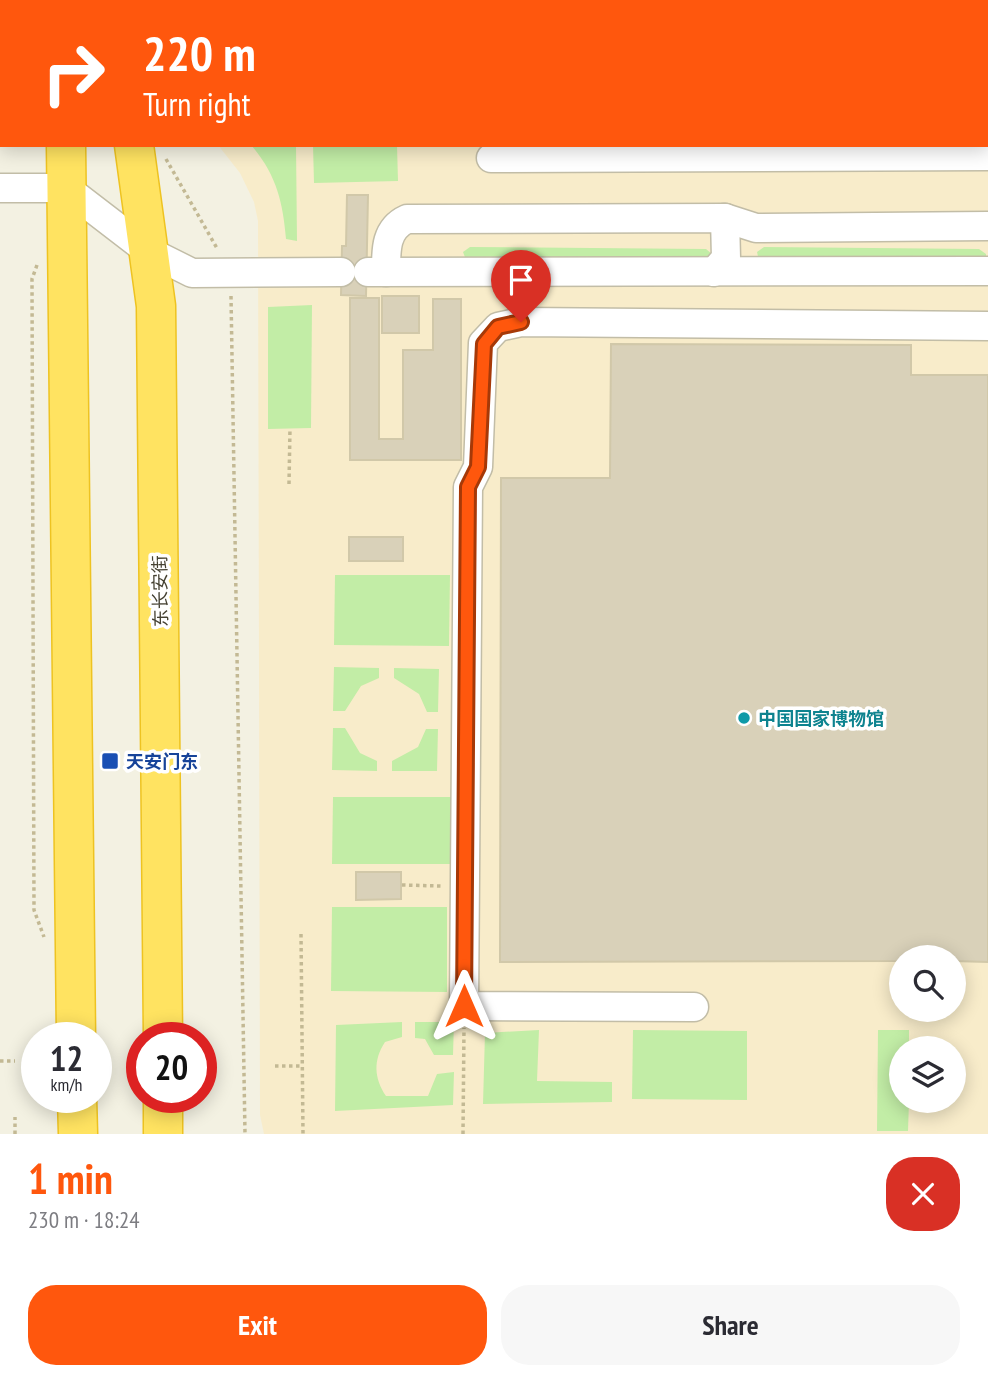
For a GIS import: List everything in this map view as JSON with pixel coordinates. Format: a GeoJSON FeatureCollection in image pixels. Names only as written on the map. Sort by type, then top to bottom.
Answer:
{"type":"FeatureCollection","features":[{"type":"Feature","properties":{"kind":"highway"},"geometry":{"type":"LineString","coordinates":[[66,147],[76,1022]]}},
{"type":"Feature","properties":{"kind":"highway","name":"东长安街"},"geometry":{"type":"LineString","coordinates":[[149,151],[148,251],[156,306],[163,1022]]}},
{"type":"Feature","properties":{"kind":"highway"},"geometry":{"type":"LineString","coordinates":[[77,1113],[78,1134]]}},
{"type":"Feature","properties":{"kind":"highway"},"geometry":{"type":"LineString","coordinates":[[163,1113],[163,1134]]}},
{"type":"Feature","properties":{"kind":"street"},"geometry":{"type":"LineString","coordinates":[[491,158],[988,156]]}},
{"type":"Feature","properties":{"kind":"street"},"geometry":{"type":"LineString","coordinates":[[0,188],[66,188],[148,251],[192,273],[988,271]]}},
{"type":"Feature","properties":{"kind":"street"},"geometry":{"type":"LineString","coordinates":[[365,272],[396,226],[407,219],[725,218],[756,228],[988,226]]}},
{"type":"Feature","properties":{"kind":"street"},"geometry":{"type":"LineString","coordinates":[[714,272],[726,258],[725,218]]}},
{"type":"Feature","properties":{"kind":"street"},"geometry":{"type":"LineString","coordinates":[[694,1007],[464,1006],[468,487],[478,467],[484,344],[498,327],[521,322],[988,326]]}},
{"type":"Feature","properties":{"kind":"path"},"geometry":{"type":"LineString","coordinates":[[149,151],[230,272],[245,1134]]}},
{"type":"Feature","properties":{"kind":"path"},"geometry":{"type":"LineString","coordinates":[[42,253],[32,279],[34,910],[47,945]]}},
{"type":"Feature","properties":{"kind":"path"},"geometry":{"type":"LineString","coordinates":[[289,428],[289,484]]}},
{"type":"Feature","properties":{"kind":"path"},"geometry":{"type":"LineString","coordinates":[[402,885],[464,888]]}},
{"type":"Feature","properties":{"kind":"path"},"geometry":{"type":"LineString","coordinates":[[301,934],[303,1134]]}},
{"type":"Feature","properties":{"kind":"path"},"geometry":{"type":"LineString","coordinates":[[463,1134],[464,1006]]}},
{"type":"Feature","properties":{"kind":"path"},"geometry":{"type":"LineString","coordinates":[[0,1061],[15,1061]]}},
{"type":"Feature","properties":{"kind":"path"},"geometry":{"type":"LineString","coordinates":[[275,1066],[301,1066]]}},
{"type":"Feature","properties":{"kind":"path"},"geometry":{"type":"LineString","coordinates":[[15,1117],[15,1134]]}},
{"type":"Feature","properties":{"kind":"shaded area"},"geometry":{"type":"Polygon","coordinates":[[[220,147],[988,147],[988,1134],[264,1134],[260,1115],[258,221],[254,202],[240,173],[220,147]]]}},
{"type":"Feature","properties":{"kind":"green space"},"geometry":{"type":"Polygon","coordinates":[[[253,147],[296,147],[297,241],[286,239],[277,189],[253,147]]]}},
{"type":"Feature","properties":{"kind":"green space"},"geometry":{"type":"Polygon","coordinates":[[[313,147],[397,147],[398,181],[314,183],[313,147]]]}},
{"type":"Feature","properties":{"kind":"green space"},"geometry":{"type":"Polygon","coordinates":[[[470,247],[706,249],[712,254],[712,258],[466,260],[463,252],[470,247]]]}},
{"type":"Feature","properties":{"kind":"green space"},"geometry":{"type":"Polygon","coordinates":[[[764,247],[979,249],[986,254],[986,259],[759,261],[757,252],[764,247]]]}},
{"type":"Feature","properties":{"kind":"green space"},"geometry":{"type":"Polygon","coordinates":[[[312,305],[311,428],[268,429],[268,307],[312,305]]]}},
{"type":"Feature","properties":{"kind":"green space"},"geometry":{"type":"Polygon","coordinates":[[[335,575],[450,575],[449,646],[334,645],[335,575]]]}},
{"type":"Feature","properties":{"kind":"green space"},"geometry":{"type":"Polygon","coordinates":[[[334,667],[379,668],[379,678],[361,686],[345,711],[333,711],[334,667]]]}},
{"type":"Feature","properties":{"kind":"green space"},"geometry":{"type":"Polygon","coordinates":[[[394,668],[439,669],[438,712],[427,712],[419,694],[394,678],[394,668]]]}},
{"type":"Feature","properties":{"kind":"green space"},"geometry":{"type":"Polygon","coordinates":[[[333,728],[345,728],[360,753],[377,761],[377,771],[332,770],[333,728]]]}},
{"type":"Feature","properties":{"kind":"green space"},"geometry":{"type":"Polygon","coordinates":[[[426,729],[438,729],[437,771],[392,771],[392,761],[418,747],[426,729]]]}},
{"type":"Feature","properties":{"kind":"green space"},"geometry":{"type":"Polygon","coordinates":[[[333,797],[452,797],[450,864],[332,864],[333,797]]]}},
{"type":"Feature","properties":{"kind":"green space"},"geometry":{"type":"Polygon","coordinates":[[[332,907],[447,907],[447,992],[331,991],[332,907]]]}},
{"type":"Feature","properties":{"kind":"green space"},"geometry":{"type":"Polygon","coordinates":[[[402,1022],[402,1037],[385,1042],[378,1056],[377,1076],[386,1096],[428,1096],[437,1074],[454,1072],[453,1105],[335,1111],[336,1025],[402,1022]]]}},
{"type":"Feature","properties":{"kind":"green space"},"geometry":{"type":"Polygon","coordinates":[[[415,1022],[454,1022],[453,1055],[434,1055],[425,1039],[415,1038],[415,1022]]]}},
{"type":"Feature","properties":{"kind":"green space"},"geometry":{"type":"Polygon","coordinates":[[[539,1030],[537,1081],[612,1082],[612,1102],[483,1104],[485,1033],[539,1030]]]}},
{"type":"Feature","properties":{"kind":"green space"},"geometry":{"type":"Polygon","coordinates":[[[633,1030],[747,1031],[747,1100],[632,1099],[633,1030]]]}},
{"type":"Feature","properties":{"kind":"green space"},"geometry":{"type":"Polygon","coordinates":[[[878,1030],[909,1030],[909,1036],[889,1036],[889,1113],[909,1113],[908,1131],[877,1131],[878,1030]]]}},
{"type":"Feature","properties":{"kind":"building"},"geometry":{"type":"Polygon","coordinates":[[[347,195],[368,195],[366,296],[341,295],[347,195]]]}},
{"type":"Feature","properties":{"kind":"building"},"geometry":{"type":"Polygon","coordinates":[[[382,296],[419,296],[419,333],[382,333],[382,296]]]}},
{"type":"Feature","properties":{"kind":"building"},"geometry":{"type":"Polygon","coordinates":[[[350,298],[379,298],[379,439],[403,439],[403,350],[433,350],[433,299],[461,299],[461,460],[350,460],[350,298]]]}},
{"type":"Feature","properties":{"kind":"building","name":"中国国家博物馆"},"geometry":{"type":"Polygon","coordinates":[[[611,344],[911,345],[911,375],[988,375],[988,962],[966,961],[966,945],[889,945],[889,961],[500,962],[501,478],[610,478],[611,344]]]}},
{"type":"Feature","properties":{"kind":"building"},"geometry":{"type":"Polygon","coordinates":[[[349,537],[403,537],[403,561],[349,561],[349,537]]]}},
{"type":"Feature","properties":{"kind":"building"},"geometry":{"type":"Polygon","coordinates":[[[356,872],[401,872],[401,899],[356,900],[356,872]]]}},
{"type":"Feature","properties":{"kind":"place","name":"中国国家博物馆"},"geometry":{"type":"Point","coordinates":[744,718]}},
{"type":"Feature","properties":{"kind":"place","name":"天安门东"},"geometry":{"type":"Point","coordinates":[110,761]}},
{"type":"Feature","properties":{"kind":"route"},"geometry":{"type":"LineString","coordinates":[[464,1006],[468,487],[478,467],[484,344],[498,327],[521,322]]}}]}
